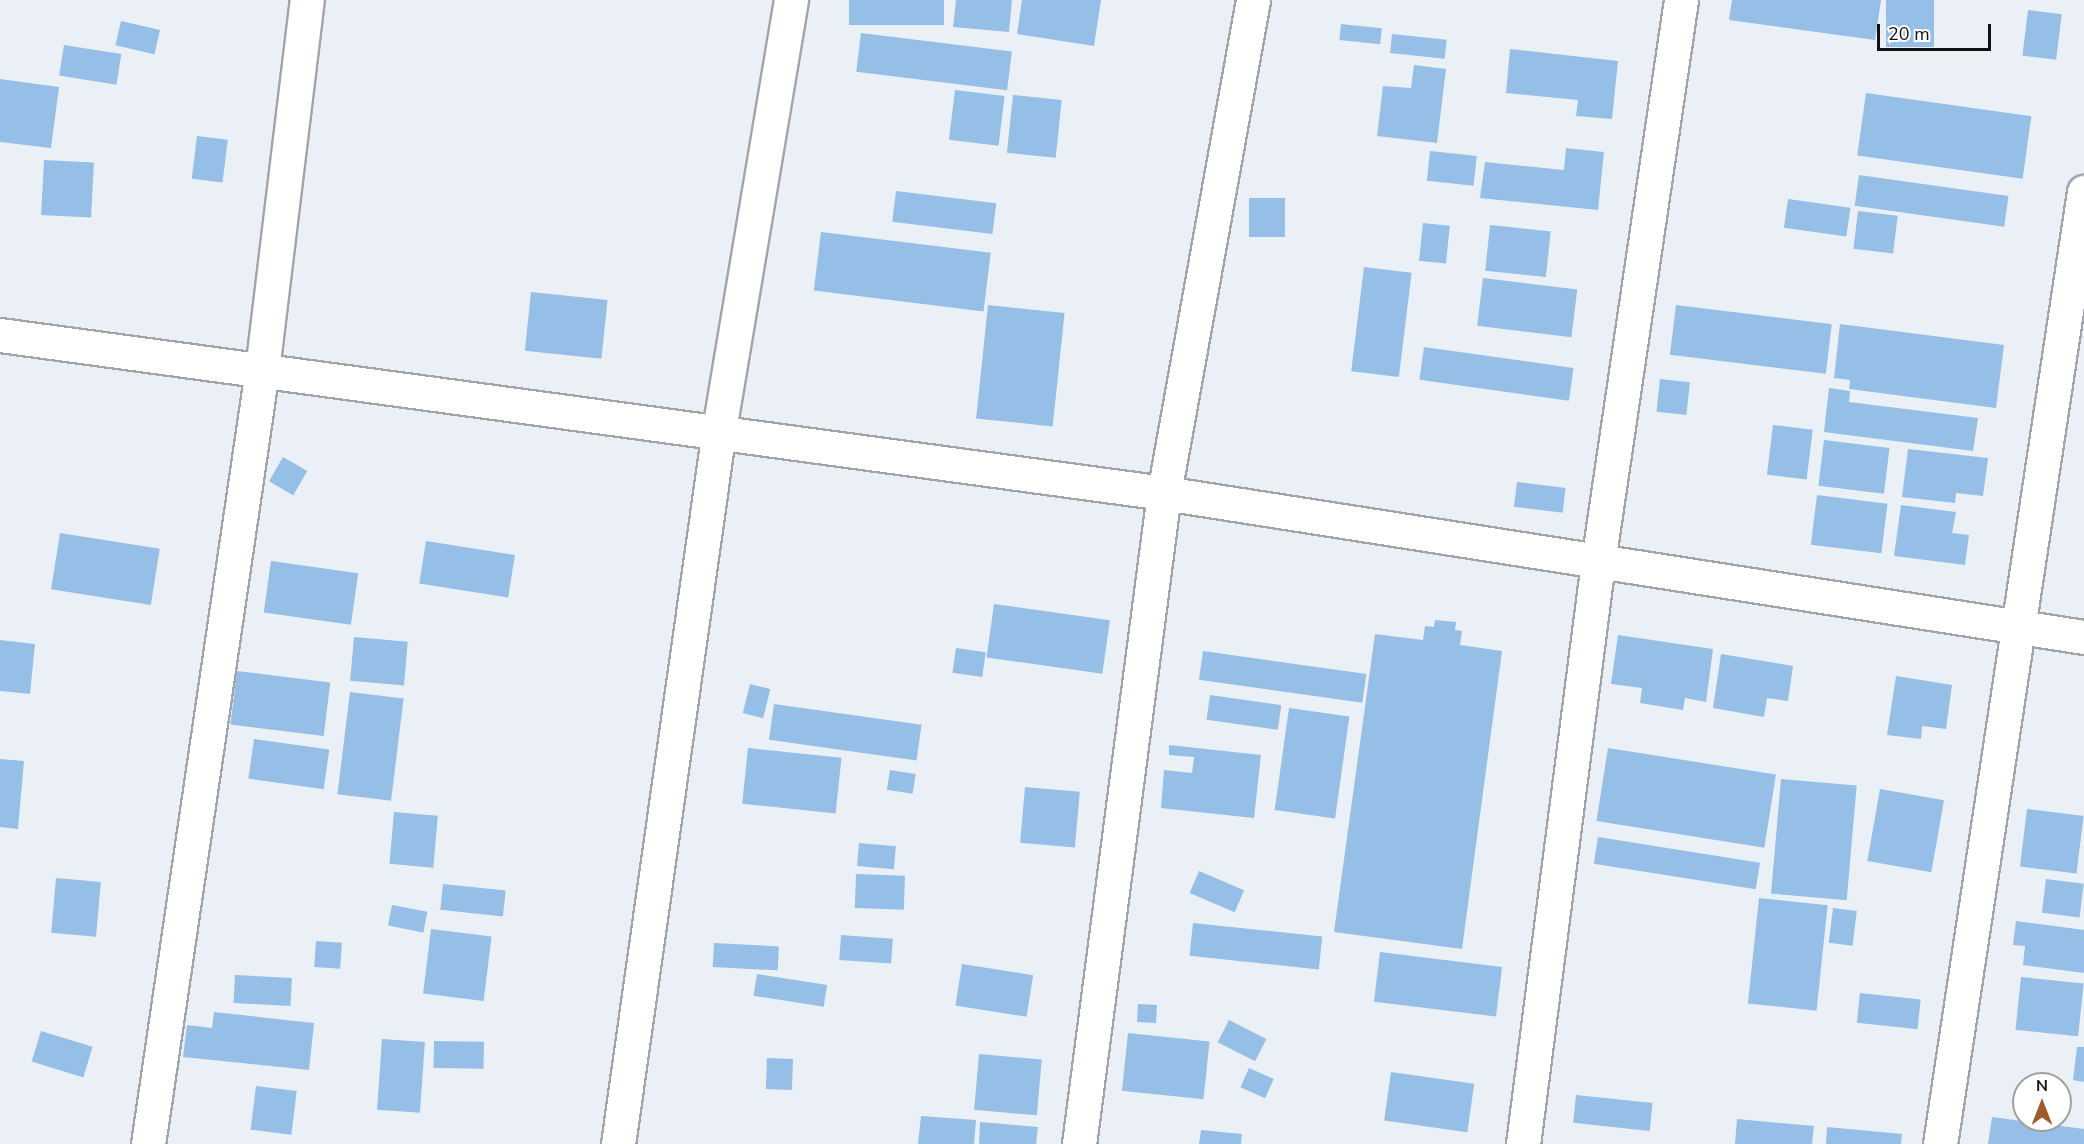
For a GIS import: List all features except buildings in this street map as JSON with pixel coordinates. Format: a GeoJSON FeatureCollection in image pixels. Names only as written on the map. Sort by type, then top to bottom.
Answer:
{"type":"FeatureCollection","features":[{"type":"Feature","properties":{"kind":"street"},"geometry":{"type":"LineString","coordinates":[[148,1144],[262,370],[307,0]]}},
{"type":"Feature","properties":{"kind":"street"},"geometry":{"type":"LineString","coordinates":[[618,1144],[719,430],[790,0]]}},
{"type":"Feature","properties":{"kind":"street"},"geometry":{"type":"LineString","coordinates":[[1079,1144],[1164,493],[1253,0]]}},
{"type":"Feature","properties":{"kind":"street"},"geometry":{"type":"LineString","coordinates":[[1523,1144],[1598,561],[1681,0]]}},
{"type":"Feature","properties":{"kind":"street"},"geometry":{"type":"LineString","coordinates":[[1940,1144],[2016,627],[2084,192]]}},
{"type":"Feature","properties":{"kind":"street"},"geometry":{"type":"LineString","coordinates":[[0,335],[719,430],[1164,493],[2084,637]]}}]}
